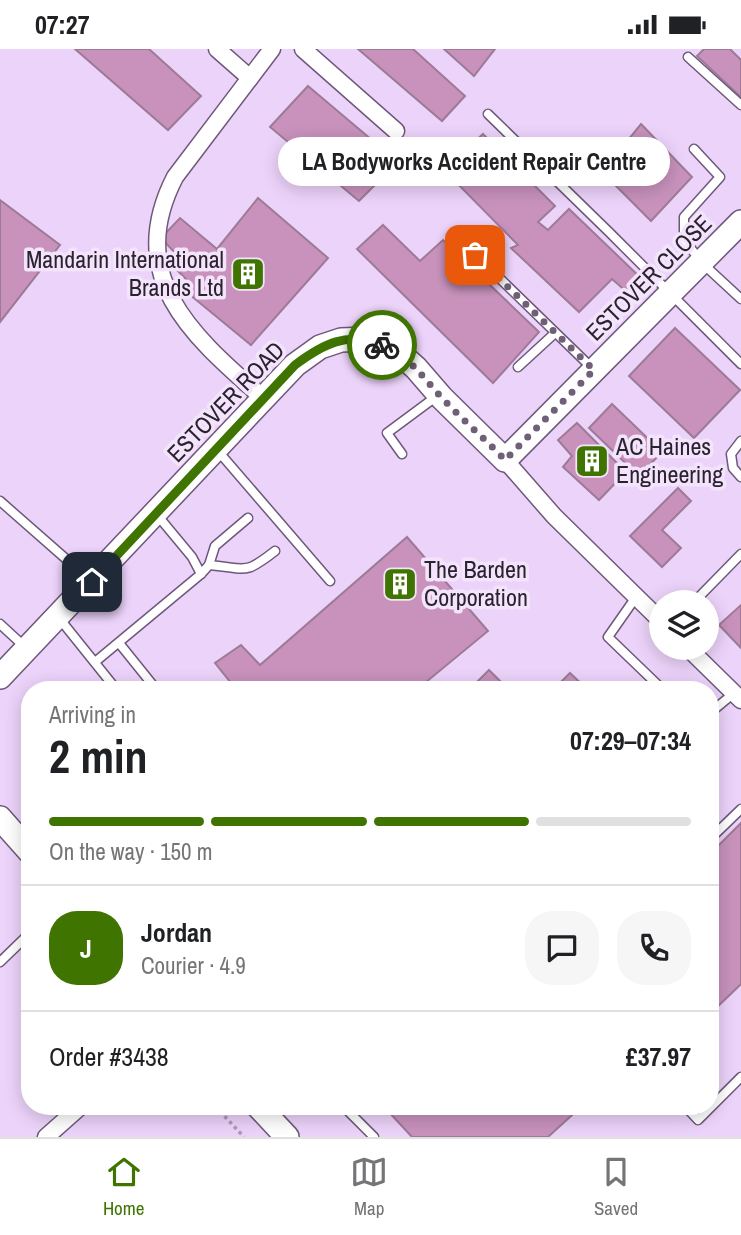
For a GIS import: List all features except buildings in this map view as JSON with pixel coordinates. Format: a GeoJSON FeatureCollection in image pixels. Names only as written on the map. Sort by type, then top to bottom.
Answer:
{"type":"FeatureCollection","features":[{"type":"Feature","properties":{"kind":"street"},"geometry":{"type":"LineString","coordinates":[[217,49],[250,78]]}},
{"type":"Feature","properties":{"kind":"street"},"geometry":{"type":"LineString","coordinates":[[263,398],[211,351],[185,323],[169,297],[160,266],[157,222],[163,199],[175,177],[272,49]]}},
{"type":"Feature","properties":{"kind":"street"},"geometry":{"type":"LineString","coordinates":[[303,49],[396,131]]}},
{"type":"Feature","properties":{"kind":"street","name":"ESTOVER CLOSE"},"geometry":{"type":"LineString","coordinates":[[505,460],[741,222]]}},
{"type":"Feature","properties":{"kind":"street","name":"ESTOVER ROAD"},"geometry":{"type":"LineString","coordinates":[[0,677],[295,365],[320,347],[341,340],[367,339],[397,351],[416,367],[439,395],[505,460],[554,516],[649,610]]}},
{"type":"Feature","properties":{"kind":"street"},"geometry":{"type":"LineString","coordinates":[[700,660],[737,696]]}},
{"type":"Feature","properties":{"kind":"street"},"geometry":{"type":"LineString","coordinates":[[0,818],[21,842]]}},
{"type":"Feature","properties":{"kind":"street"},"geometry":{"type":"LineString","coordinates":[[0,839],[21,862]]}},
{"type":"Feature","properties":{"kind":"street"},"geometry":{"type":"LineString","coordinates":[[56,1134],[73,1115]]}},
{"type":"Feature","properties":{"kind":"street"},"geometry":{"type":"LineString","coordinates":[[252,1115],[273,1137]]}},
{"type":"Feature","properties":{"kind":"street"},"geometry":{"type":"LineString","coordinates":[[266,1115],[287,1137]]}},
{"type":"Feature","properties":{"kind":"lane"},"geometry":{"type":"LineString","coordinates":[[688,57],[741,105]]}},
{"type":"Feature","properties":{"kind":"lane"},"geometry":{"type":"LineString","coordinates":[[488,114],[741,364]]}},
{"type":"Feature","properties":{"kind":"lane"},"geometry":{"type":"LineString","coordinates":[[694,149],[720,177],[684,217],[684,239],[701,263],[741,299]]}},
{"type":"Feature","properties":{"kind":"lane"},"geometry":{"type":"LineString","coordinates":[[455,235],[594,370]]}},
{"type":"Feature","properties":{"kind":"lane"},"geometry":{"type":"LineString","coordinates":[[518,367],[555,333]]}},
{"type":"Feature","properties":{"kind":"lane"},"geometry":{"type":"LineString","coordinates":[[402,454],[387,433],[439,395]]}},
{"type":"Feature","properties":{"kind":"lane"},"geometry":{"type":"LineString","coordinates":[[741,442],[730,454],[733,468],[741,477]]}},
{"type":"Feature","properties":{"kind":"lane"},"geometry":{"type":"LineString","coordinates":[[216,448],[330,581]]}},
{"type":"Feature","properties":{"kind":"lane"},"geometry":{"type":"LineString","coordinates":[[0,501],[92,582]]}},
{"type":"Feature","properties":{"kind":"lane"},"geometry":{"type":"LineString","coordinates":[[156,513],[192,557],[201,574]]}},
{"type":"Feature","properties":{"kind":"lane"},"geometry":{"type":"LineString","coordinates":[[95,662],[201,574],[209,565],[215,546],[248,518]]}},
{"type":"Feature","properties":{"kind":"lane"},"geometry":{"type":"LineString","coordinates":[[209,565],[247,570],[275,551]]}},
{"type":"Feature","properties":{"kind":"lane"},"geometry":{"type":"LineString","coordinates":[[706,590],[741,554]]}},
{"type":"Feature","properties":{"kind":"lane"},"geometry":{"type":"LineString","coordinates":[[636,597],[608,637],[654,681]]}},
{"type":"Feature","properties":{"kind":"lane"},"geometry":{"type":"LineString","coordinates":[[58,617],[110,681]]}},
{"type":"Feature","properties":{"kind":"lane"},"geometry":{"type":"LineString","coordinates":[[0,624],[27,650]]}},
{"type":"Feature","properties":{"kind":"lane"},"geometry":{"type":"LineString","coordinates":[[119,643],[150,681]]}},
{"type":"Feature","properties":{"kind":"lane"},"geometry":{"type":"LineString","coordinates":[[719,707],[737,696]]}},
{"type":"Feature","properties":{"kind":"lane"},"geometry":{"type":"LineString","coordinates":[[719,830],[741,809]]}},
{"type":"Feature","properties":{"kind":"lane"},"geometry":{"type":"LineString","coordinates":[[0,962],[21,942]]}},
{"type":"Feature","properties":{"kind":"lane"},"geometry":{"type":"LineString","coordinates":[[719,1099],[741,1077]]}},
{"type":"Feature","properties":{"kind":"lane"},"geometry":{"type":"LineString","coordinates":[[353,1115],[374,1137]]}},
{"type":"Feature","properties":{"kind":"path"},"geometry":{"type":"LineString","coordinates":[[223,1115],[244,1137]]}},
{"type":"Feature","properties":{"kind":"way so far"},"geometry":{"type":"LineString","coordinates":[[382,345],[397,351],[416,367],[442,398],[505,460],[594,370],[475,255]]}},
{"type":"Feature","properties":{"kind":"place","name":"LA Bodyworks Accident Repair Centre"},"geometry":{"type":"Point","coordinates":[475,255]}},
{"type":"Feature","properties":{"kind":"place","name":"Mandarin International Brands Ltd"},"geometry":{"type":"Point","coordinates":[248,274]}},
{"type":"Feature","properties":{"kind":"place","name":"AC Haines Engineering"},"geometry":{"type":"Point","coordinates":[592,461]}},
{"type":"Feature","properties":{"kind":"place","name":"The Barden Corporation"},"geometry":{"type":"Point","coordinates":[400,584]}},
{"type":"Feature","properties":{"kind":"route"},"geometry":{"type":"LineString","coordinates":[[92,582],[295,365],[320,347],[341,340],[367,339],[382,345]]}}]}
